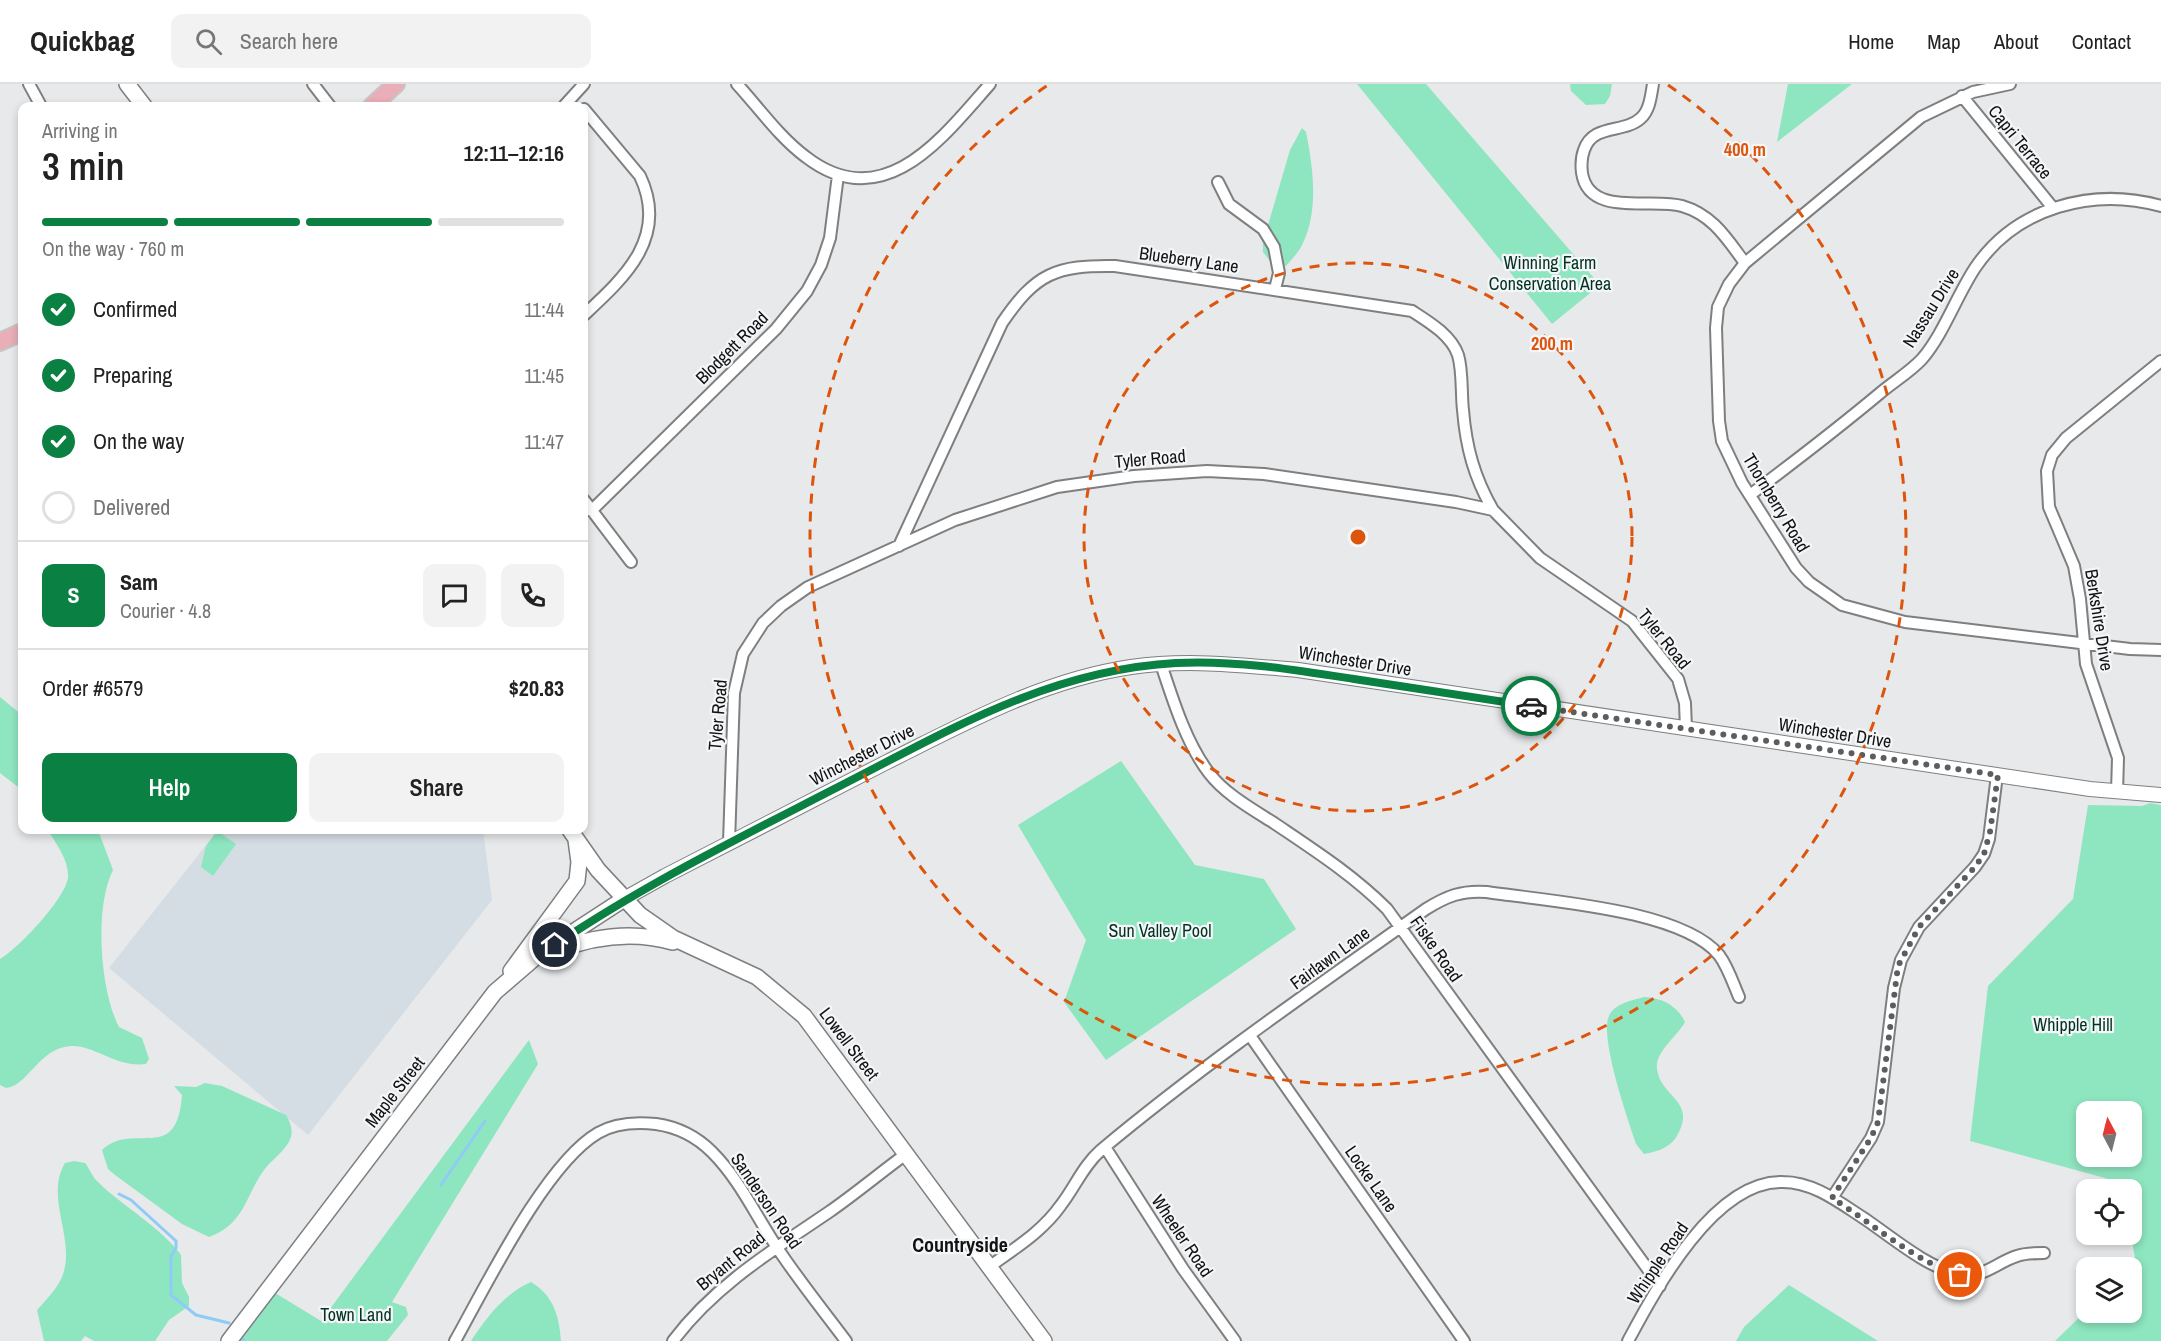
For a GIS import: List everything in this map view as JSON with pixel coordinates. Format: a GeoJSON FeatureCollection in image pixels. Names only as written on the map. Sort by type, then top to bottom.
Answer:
{"type":"FeatureCollection","features":[{"type":"Feature","properties":{"kind":"main road"},"geometry":{"type":"LineString","coordinates":[[127,84],[141,102]]}},
{"type":"Feature","properties":{"kind":"main road"},"geometry":{"type":"LineString","coordinates":[[376,102],[396,84]]}},
{"type":"Feature","properties":{"kind":"main road"},"geometry":{"type":"LineString","coordinates":[[0,342],[18,335]]}},
{"type":"Feature","properties":{"kind":"main road"},"geometry":{"type":"LineString","coordinates":[[503,984],[528,946],[577,881],[579,862],[573,834]]}},
{"type":"Feature","properties":{"kind":"main road","name":"Lowell Street"},"geometry":{"type":"LineString","coordinates":[[573,834],[624,899],[667,934],[757,977],[804,1016],[1044,1341]]}},
{"type":"Feature","properties":{"kind":"main road","name":"Maple Street"},"geometry":{"type":"LineString","coordinates":[[229,1341],[503,984],[521,968],[624,899]]}},
{"type":"Feature","properties":{"kind":"main road"},"geometry":{"type":"LineString","coordinates":[[521,968],[570,945],[619,936],[663,939],[716,957]]}},
{"type":"Feature","properties":{"kind":"street"},"geometry":{"type":"LineString","coordinates":[[29,84],[39,102]]}},
{"type":"Feature","properties":{"kind":"street"},"geometry":{"type":"LineString","coordinates":[[313,84],[327,102]]}},
{"type":"Feature","properties":{"kind":"street"},"geometry":{"type":"LineString","coordinates":[[568,102],[584,84]]}},
{"type":"Feature","properties":{"kind":"street"},"geometry":{"type":"LineString","coordinates":[[737,84],[805,157],[838,175],[858,177],[904,168],[924,154],[990,84]]}},
{"type":"Feature","properties":{"kind":"street"},"geometry":{"type":"LineString","coordinates":[[1653,84],[1649,106],[1642,118],[1627,126],[1608,129],[1594,135],[1584,148],[1581,164],[1583,179],[1589,190],[1601,199],[1616,202],[1656,202],[1681,206],[1696,212],[1726,235],[1745,263]]}},
{"type":"Feature","properties":{"kind":"street","name":"Thornberry Road"},"geometry":{"type":"LineString","coordinates":[[2010,84],[1962,96],[1921,117],[1745,263],[1728,284],[1718,307],[1715,348],[1722,441],[1750,495],[1796,568],[1824,594],[1842,605],[1905,622],[2161,650]]}},
{"type":"Feature","properties":{"kind":"street","name":"Capri Terrace"},"geometry":{"type":"LineString","coordinates":[[1962,96],[2053,208]]}},
{"type":"Feature","properties":{"kind":"street"},"geometry":{"type":"LineString","coordinates":[[574,97],[578,102]]}},
{"type":"Feature","properties":{"kind":"street"},"geometry":{"type":"LineString","coordinates":[[588,114],[640,176],[646,188],[649,211],[646,241],[640,255],[625,275],[588,311]]}},
{"type":"Feature","properties":{"kind":"street","name":"Blodgett Road"},"geometry":{"type":"LineString","coordinates":[[591,511],[776,329],[807,291],[821,265],[830,238],[838,175]]}},
{"type":"Feature","properties":{"kind":"street"},"geometry":{"type":"LineString","coordinates":[[1218,182],[1229,204],[1263,229],[1274,247],[1279,273],[1275,289]]}},
{"type":"Feature","properties":{"kind":"street","name":"Nassau Drive"},"geometry":{"type":"LineString","coordinates":[[1750,495],[1921,360],[1989,250],[2019,225],[2053,208],[2074,202],[2108,198],[2161,206]]}},
{"type":"Feature","properties":{"kind":"street","name":"Blueberry Lane"},"geometry":{"type":"LineString","coordinates":[[899,546],[1002,322],[1018,300],[1041,278],[1065,269],[1086,265],[1115,266],[1412,311],[1433,324],[1447,337],[1458,355],[1469,457],[1481,489],[1493,510]]}},
{"type":"Feature","properties":{"kind":"street","name":"Berkshire Drive"},"geometry":{"type":"LineString","coordinates":[[2117,792],[2118,758],[2088,671],[2074,566],[2049,507],[2047,476],[2050,460],[2057,447],[2161,361]]}},
{"type":"Feature","properties":{"kind":"street","name":"Tyler Road"},"geometry":{"type":"LineString","coordinates":[[729,843],[734,693],[743,654],[763,623],[781,606],[808,587],[955,520],[1057,487],[1134,476],[1182,472],[1264,474],[1456,501],[1493,510],[1540,558],[1632,621],[1678,679],[1685,703],[1686,729]]}},
{"type":"Feature","properties":{"kind":"street"},"geometry":{"type":"LineString","coordinates":[[588,506],[631,562]]}},
{"type":"Feature","properties":{"kind":"street","name":"Winchester Drive"},"geometry":{"type":"LineString","coordinates":[[624,899],[936,737],[1040,689],[1130,667],[1161,664],[1224,663],[1298,670],[2090,789],[2161,795]]}},
{"type":"Feature","properties":{"kind":"street","name":"Fiske Road"},"geometry":{"type":"LineString","coordinates":[[1161,664],[1200,761],[1210,776],[1242,802],[1364,886],[1400,927],[1660,1286]]}},
{"type":"Feature","properties":{"kind":"street"},"geometry":{"type":"LineString","coordinates":[[1832,1198],[1871,1138],[1878,1122],[1894,988],[1901,960],[1919,927],[1975,867],[1984,854],[1990,832],[1998,775]]}},
{"type":"Feature","properties":{"kind":"street","name":"Fairlawn Lane"},"geometry":{"type":"LineString","coordinates":[[988,1266],[1035,1235],[1061,1205],[1085,1167],[1105,1147],[1200,1071],[1251,1037],[1439,900],[1467,891],[1654,918],[1684,931],[1713,950],[1723,963],[1739,997]]}},
{"type":"Feature","properties":{"kind":"street","name":"Locke Lane"},"geometry":{"type":"LineString","coordinates":[[1251,1037],[1464,1341]]}},
{"type":"Feature","properties":{"kind":"street","name":"Sanderson Road"},"geometry":{"type":"LineString","coordinates":[[455,1341],[512,1242],[563,1164],[582,1144],[611,1128],[636,1124],[661,1125],[688,1134],[716,1156],[738,1184],[776,1246],[846,1341]]}},
{"type":"Feature","properties":{"kind":"street","name":"Wheeler Road"},"geometry":{"type":"LineString","coordinates":[[1105,1147],[1183,1269],[1234,1341]]}},
{"type":"Feature","properties":{"kind":"street","name":"Bryant Road"},"geometry":{"type":"LineString","coordinates":[[673,1341],[696,1312],[776,1246],[830,1211],[906,1154]]}},
{"type":"Feature","properties":{"kind":"street","name":"Whipple Road"},"geometry":{"type":"LineString","coordinates":[[1628,1341],[1677,1257],[1702,1227],[1721,1209],[1751,1190],[1771,1183],[1787,1182],[1818,1190],[1945,1270],[1960,1275],[1978,1275],[2017,1256],[2044,1252]]}},
{"type":"Feature","properties":{"kind":"shaded area"},"geometry":{"type":"Polygon","coordinates":[[[215,834],[484,834],[492,900],[308,1135],[109,968],[215,834]]]}},
{"type":"Feature","properties":{"kind":"green space","name":"Winning Farm Conservation Area"},"geometry":{"type":"Polygon","coordinates":[[[1357,84],[1426,84],[1600,285],[1552,324],[1357,84]]]}},
{"type":"Feature","properties":{"kind":"green space"},"geometry":{"type":"Polygon","coordinates":[[[1570,84],[1612,84],[1610,96],[1605,104],[1586,105],[1571,91],[1570,84]]]}},
{"type":"Feature","properties":{"kind":"green space"},"geometry":{"type":"Polygon","coordinates":[[[1788,84],[1852,84],[1777,142],[1788,84]]]}},
{"type":"Feature","properties":{"kind":"green space"},"geometry":{"type":"Polygon","coordinates":[[[1302,128],[1306,132],[1311,159],[1313,188],[1308,230],[1300,249],[1286,266],[1272,264],[1263,252],[1263,242],[1290,150],[1302,128]]]}},
{"type":"Feature","properties":{"kind":"green space"},"geometry":{"type":"Polygon","coordinates":[[[0,697],[18,712],[18,787],[0,773],[0,697]]]}},
{"type":"Feature","properties":{"kind":"green space","name":"Sun Valley Pool"},"geometry":{"type":"Polygon","coordinates":[[[1121,761],[1195,865],[1264,879],[1296,929],[1106,1060],[1064,1002],[1086,940],[1018,825],[1121,761]]]}},
{"type":"Feature","properties":{"kind":"green space","name":"Whipple Hill"},"geometry":{"type":"Polygon","coordinates":[[[2150,803],[2161,805],[2161,1341],[2055,1341],[2076,1321],[2076,1323],[2142,1323],[2142,1257],[2135,1257],[2133,1245],[2142,1245],[2142,1179],[2108,1179],[1970,1141],[1988,986],[2073,899],[2088,805],[2142,806],[2150,803]]]}},
{"type":"Feature","properties":{"kind":"green space"},"geometry":{"type":"Polygon","coordinates":[[[50,834],[100,834],[113,870],[103,905],[102,949],[107,992],[119,1027],[142,1038],[149,1059],[146,1064],[125,1063],[79,1046],[70,1046],[50,1054],[21,1081],[6,1088],[0,1085],[0,959],[18,945],[40,922],[65,886],[68,871],[50,834]]]}},
{"type":"Feature","properties":{"kind":"green space"},"geometry":{"type":"Polygon","coordinates":[[[215,834],[221,834],[236,844],[213,876],[201,867],[206,846],[215,834]]]}},
{"type":"Feature","properties":{"kind":"green space"},"geometry":{"type":"Polygon","coordinates":[[[1644,997],[1668,1003],[1678,1011],[1685,1022],[1663,1050],[1657,1062],[1657,1069],[1664,1087],[1680,1106],[1683,1114],[1682,1123],[1675,1139],[1668,1146],[1644,1154],[1636,1144],[1621,1098],[1611,1059],[1607,1027],[1609,1016],[1615,1008],[1644,997]]]}},
{"type":"Feature","properties":{"kind":"green space","name":"Town Land"},"geometry":{"type":"Polygon","coordinates":[[[529,1040],[538,1064],[392,1302],[406,1307],[408,1315],[387,1341],[239,1341],[272,1291],[321,1321],[529,1040]]]}},
{"type":"Feature","properties":{"kind":"green space"},"geometry":{"type":"Polygon","coordinates":[[[205,1083],[222,1086],[286,1115],[292,1131],[289,1142],[264,1170],[237,1217],[230,1225],[209,1237],[182,1224],[115,1175],[108,1169],[102,1150],[114,1142],[127,1139],[163,1136],[172,1129],[178,1117],[182,1095],[174,1086],[196,1087],[205,1083]]]}},
{"type":"Feature","properties":{"kind":"green space"},"geometry":{"type":"Polygon","coordinates":[[[74,1161],[85,1163],[98,1182],[163,1235],[181,1255],[182,1283],[189,1297],[189,1306],[169,1320],[155,1341],[94,1341],[85,1336],[81,1341],[44,1341],[37,1310],[57,1286],[66,1263],[59,1205],[59,1176],[65,1163],[74,1161]]]}},
{"type":"Feature","properties":{"kind":"green space"},"geometry":{"type":"Polygon","coordinates":[[[531,1282],[545,1294],[554,1307],[561,1341],[471,1341],[505,1299],[531,1282]]]}},
{"type":"Feature","properties":{"kind":"green space"},"geometry":{"type":"Polygon","coordinates":[[[1789,1285],[1878,1341],[1736,1341],[1744,1327],[1789,1285]]]}},
{"type":"Feature","properties":{"kind":"waterway"},"geometry":{"type":"LineString","coordinates":[[441,1185],[485,1121]]}},
{"type":"Feature","properties":{"kind":"waterway"},"geometry":{"type":"LineString","coordinates":[[119,1194],[131,1200],[176,1241],[176,1248],[171,1256],[171,1295],[196,1315],[229,1323]]}},
{"type":"Feature","properties":{"kind":"way so far"},"geometry":{"type":"LineString","coordinates":[[1531,706],[1998,775],[1990,832],[1984,854],[1975,867],[1925,918],[1908,943],[1901,960],[1894,988],[1878,1122],[1871,1138],[1832,1198],[1915,1252],[1945,1270],[1960,1275]]}},
{"type":"Feature","properties":{"kind":"district","name":"Countryside"},"geometry":{"type":"Point","coordinates":[960,1245]}},
{"type":"Feature","properties":{"kind":"route"},"geometry":{"type":"LineString","coordinates":[[555,945],[624,899],[665,876],[936,737],[1040,689],[1081,678],[1130,667],[1178,663],[1224,663],[1298,670],[1531,706]]}}]}
